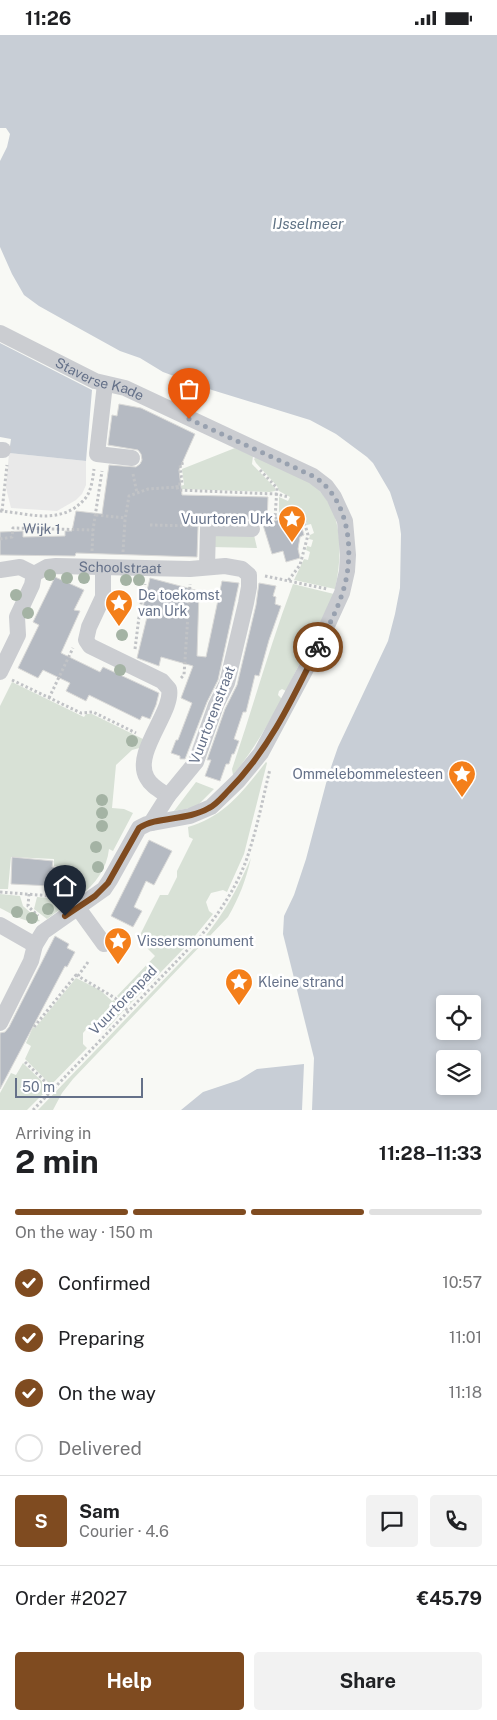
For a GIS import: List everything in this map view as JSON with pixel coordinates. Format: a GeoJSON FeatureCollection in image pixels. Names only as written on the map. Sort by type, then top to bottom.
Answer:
{"type":"FeatureCollection","features":[{"type":"Feature","properties":{"kind":"street","name":"Staverse Kade"},"geometry":{"type":"LineString","coordinates":[[0,333],[95,381],[125,388],[320,480],[338,504],[345,521],[347,538],[346,579],[336,609],[302,678],[261,753],[238,781],[211,807],[190,816],[151,823]]}},
{"type":"Feature","properties":{"kind":"street"},"geometry":{"type":"LineString","coordinates":[[105,384],[97,454],[132,458]]}},
{"type":"Feature","properties":{"kind":"street"},"geometry":{"type":"LineString","coordinates":[[207,567],[208,528],[252,529]]}},
{"type":"Feature","properties":{"kind":"street","name":"Schoolstraat"},"geometry":{"type":"LineString","coordinates":[[34,574],[51,566],[190,569],[225,565],[246,572]]}},
{"type":"Feature","properties":{"kind":"street"},"geometry":{"type":"LineString","coordinates":[[0,570],[20,567],[34,574],[32,585],[17,617],[18,635],[4,675]]}},
{"type":"Feature","properties":{"kind":"street"},"geometry":{"type":"LineString","coordinates":[[103,567],[104,597],[89,627],[86,639],[90,646],[162,681],[169,689],[169,701],[151,738],[144,765],[144,773],[151,784],[168,796]]}},
{"type":"Feature","properties":{"kind":"street","name":"Vuurtorenstraat"},"geometry":{"type":"LineString","coordinates":[[34,945],[43,932],[72,902],[95,896],[108,883],[137,830],[143,825],[151,823],[168,796],[196,762],[216,705],[227,683],[249,587],[246,572]]}},
{"type":"Feature","properties":{"kind":"street"},"geometry":{"type":"LineString","coordinates":[[72,902],[104,944]]}},
{"type":"Feature","properties":{"kind":"street"},"geometry":{"type":"LineString","coordinates":[[0,925],[34,945],[31,961],[0,1023]]}},
{"type":"Feature","properties":{"kind":"path"},"geometry":{"type":"LineString","coordinates":[[2,450],[7,461],[1,511],[20,515],[56,516],[75,508],[84,501],[90,491],[97,454]]}},
{"type":"Feature","properties":{"kind":"path"},"geometry":{"type":"LineString","coordinates":[[122,568],[125,518],[129,496],[136,491],[177,487],[177,484],[182,484],[180,464],[184,463]]}},
{"type":"Feature","properties":{"kind":"path"},"geometry":{"type":"LineString","coordinates":[[255,465],[277,488],[275,518],[301,511],[308,535],[300,565],[288,581]]}},
{"type":"Feature","properties":{"kind":"path"},"geometry":{"type":"LineString","coordinates":[[103,473],[96,515],[125,518]]}},
{"type":"Feature","properties":{"kind":"path"},"geometry":{"type":"LineString","coordinates":[[177,487],[178,490],[276,494],[289,497]]}},
{"type":"Feature","properties":{"kind":"path","name":"Wijk 1"},"geometry":{"type":"LineString","coordinates":[[0,539],[12,537],[13,528],[93,530],[96,515]]}},
{"type":"Feature","properties":{"kind":"path"},"geometry":{"type":"LineString","coordinates":[[150,525],[208,528]]}},
{"type":"Feature","properties":{"kind":"path"},"geometry":{"type":"LineString","coordinates":[[129,665],[134,652],[145,582],[145,568]]}},
{"type":"Feature","properties":{"kind":"path"},"geometry":{"type":"LineString","coordinates":[[169,689],[185,672],[190,569]]}},
{"type":"Feature","properties":{"kind":"path"},"geometry":{"type":"LineString","coordinates":[[246,572],[325,589]]}},
{"type":"Feature","properties":{"kind":"path"},"geometry":{"type":"LineString","coordinates":[[49,698],[75,645],[86,639]]}},
{"type":"Feature","properties":{"kind":"path"},"geometry":{"type":"LineString","coordinates":[[4,675],[81,713],[93,712],[151,738]]}},
{"type":"Feature","properties":{"kind":"path","name":"Vuurtorenpad"},"geometry":{"type":"LineString","coordinates":[[32,1110],[200,937],[231,893],[247,858],[270,764]]}},
{"type":"Feature","properties":{"kind":"path"},"geometry":{"type":"LineString","coordinates":[[0,892],[29,894],[72,902]]}},
{"type":"Feature","properties":{"kind":"path"},"geometry":{"type":"LineString","coordinates":[[29,894],[28,906],[43,920]]}},
{"type":"Feature","properties":{"kind":"path"},"geometry":{"type":"LineString","coordinates":[[34,1027],[88,962]]}},
{"type":"Feature","properties":{"kind":"path"},"geometry":{"type":"LineString","coordinates":[[78,976],[115,998],[128,1011]]}},
{"type":"Feature","properties":{"kind":"path"},"geometry":{"type":"LineString","coordinates":[[25,1062],[52,1089]]}},
{"type":"Feature","properties":{"kind":"shaded area"},"geometry":{"type":"Polygon","coordinates":[[[235,448],[253,456],[252,464],[275,488],[275,491],[181,489],[180,486],[184,485],[182,469],[235,448]]]}},
{"type":"Feature","properties":{"kind":"shaded area"},"geometry":{"type":"Polygon","coordinates":[[[9,453],[86,461],[86,485],[82,494],[76,500],[57,511],[11,508],[6,488],[9,453]]]}},
{"type":"Feature","properties":{"kind":"shaded area"},"geometry":{"type":"Polygon","coordinates":[[[256,457],[309,482],[329,503],[335,516],[340,545],[335,589],[294,580],[304,559],[308,560],[310,552],[306,550],[307,546],[311,547],[313,540],[309,539],[310,535],[314,533],[311,524],[307,525],[302,509],[279,514],[279,497],[288,501],[290,497],[279,491],[277,486],[256,463],[254,459],[256,457]]]}},
{"type":"Feature","properties":{"kind":"shaded area"},"geometry":{"type":"Polygon","coordinates":[[[213,534],[254,535],[257,548],[212,547],[213,534]]]}},
{"type":"Feature","properties":{"kind":"shaded area"},"geometry":{"type":"Polygon","coordinates":[[[293,584],[334,594],[286,691],[282,689],[279,691],[278,695],[282,699],[253,748],[233,775],[232,769],[293,584]]]}},
{"type":"Feature","properties":{"kind":"shaded area"},"geometry":{"type":"Polygon","coordinates":[[[12,682],[84,717],[86,714],[92,714],[145,740],[143,747],[132,750],[116,765],[112,808],[124,809],[133,813],[113,851],[109,849],[106,863],[99,876],[80,896],[52,893],[64,883],[65,867],[54,866],[54,859],[11,857],[8,889],[0,889],[0,706],[12,682]]]}},
{"type":"Feature","properties":{"kind":"shaded area"},"geometry":{"type":"Polygon","coordinates":[[[266,762],[244,854],[227,892],[223,890],[211,893],[206,902],[209,911],[213,914],[190,942],[128,1006],[117,996],[155,956],[138,939],[160,895],[168,895],[177,877],[177,871],[193,839],[189,837],[188,827],[212,817],[223,809],[250,783],[266,762]]]}},
{"type":"Feature","properties":{"kind":"shaded area"},"geometry":{"type":"Polygon","coordinates":[[[196,782],[214,789],[196,807],[174,811],[196,782]]]}},
{"type":"Feature","properties":{"kind":"shaded area"},"geometry":{"type":"Polygon","coordinates":[[[251,858],[242,889],[228,917],[73,1079],[62,1093],[53,1110],[38,1110],[203,939],[218,920],[230,900],[251,858]]]}},
{"type":"Feature","properties":{"kind":"shaded area"},"geometry":{"type":"Polygon","coordinates":[[[0,894],[20,896],[23,906],[40,921],[24,920],[0,908],[0,894]]]}},
{"type":"Feature","properties":{"kind":"shaded area"},"geometry":{"type":"Polygon","coordinates":[[[37,897],[73,900],[47,919],[34,909],[37,897]]]}},
{"type":"Feature","properties":{"kind":"shaded area"},"geometry":{"type":"Polygon","coordinates":[[[76,978],[100,990],[124,1010],[106,1030],[101,1025],[90,1025],[83,1033],[83,1044],[87,1048],[51,1085],[25,1059],[31,1046],[26,1043],[33,1027],[35,1028],[76,978]]]}},
{"type":"Feature","properties":{"kind":"shaded area"},"geometry":{"type":"Polygon","coordinates":[[[23,1063],[49,1088],[27,1110],[0,1110],[0,1093],[11,1073],[16,1075],[23,1063]]]}},
{"type":"Feature","properties":{"kind":"water","name":"IJsselmeer"},"geometry":{"type":"Polygon","coordinates":[[[0,35],[497,35],[497,1110],[312,1110],[314,1058],[283,934],[284,916],[294,895],[306,859],[328,776],[338,747],[388,641],[395,614],[400,588],[401,534],[399,520],[390,492],[373,463],[367,457],[336,434],[310,420],[212,390],[163,372],[140,358],[120,351],[73,325],[39,306],[24,295],[0,247],[0,161],[7,147],[10,134],[6,128],[0,128],[0,35]]]}},
{"type":"Feature","properties":{"kind":"water"},"geometry":{"type":"Polygon","coordinates":[[[0,343],[92,390],[86,461],[9,453],[11,439],[0,437],[0,343]]]}},
{"type":"Feature","properties":{"kind":"water"},"geometry":{"type":"Polygon","coordinates":[[[304,1064],[302,1110],[181,1110],[203,1092],[239,1080],[257,1069],[304,1064]]]}},
{"type":"Feature","properties":{"kind":"building"},"geometry":{"type":"Polygon","coordinates":[[[119,404],[141,408],[195,434],[179,470],[182,495],[268,497],[267,523],[298,514],[304,535],[300,537],[298,549],[300,558],[286,562],[283,551],[272,554],[263,525],[257,520],[208,518],[200,521],[198,527],[197,557],[76,553],[75,556],[0,555],[0,532],[23,531],[23,537],[65,536],[65,531],[72,531],[76,511],[102,514],[109,465],[136,467],[142,460],[138,450],[108,445],[112,415],[117,416],[119,404]]]}},
{"type":"Feature","properties":{"kind":"building"},"geometry":{"type":"Polygon","coordinates":[[[55,577],[84,590],[74,610],[80,611],[61,653],[100,672],[103,667],[159,693],[150,719],[142,716],[140,720],[89,695],[86,701],[66,691],[70,683],[43,670],[38,678],[18,668],[39,625],[33,622],[55,577]]]}},
{"type":"Feature","properties":{"kind":"building"},"geometry":{"type":"Polygon","coordinates":[[[150,578],[199,591],[197,656],[206,657],[222,581],[239,583],[218,680],[207,702],[185,759],[180,759],[180,756],[171,753],[192,703],[181,698],[193,666],[161,657],[159,666],[137,658],[148,613],[142,611],[150,578]]]}},
{"type":"Feature","properties":{"kind":"building"},"geometry":{"type":"Polygon","coordinates":[[[259,583],[276,586],[273,596],[276,597],[275,604],[281,606],[259,676],[255,675],[246,712],[243,712],[234,739],[239,741],[229,764],[226,764],[220,781],[205,776],[211,760],[207,760],[225,709],[237,685],[256,605],[259,583]]]}},
{"type":"Feature","properties":{"kind":"building"},"geometry":{"type":"Polygon","coordinates":[[[149,840],[172,851],[154,885],[146,881],[134,907],[142,911],[133,927],[111,916],[149,840]]]}},
{"type":"Feature","properties":{"kind":"building"},"geometry":{"type":"Polygon","coordinates":[[[12,857],[53,861],[52,867],[64,868],[63,882],[58,882],[57,885],[51,886],[11,884],[12,857]]]}},
{"type":"Feature","properties":{"kind":"building"},"geometry":{"type":"Polygon","coordinates":[[[55,936],[69,944],[67,948],[75,952],[67,967],[65,966],[0,1089],[0,1033],[5,1032],[9,1027],[55,936]]]}},
{"type":"Feature","properties":{"kind":"way so far"},"geometry":{"type":"LineString","coordinates":[[189,419],[313,476],[326,486],[338,504],[345,521],[348,547],[346,579],[336,609],[318,647]]}},
{"type":"Feature","properties":{"kind":"place","name":"Vuurtoren Urk"},"geometry":{"type":"Point","coordinates":[292,543]}},
{"type":"Feature","properties":{"kind":"place","name":"De toekomst van Urk"},"geometry":{"type":"Point","coordinates":[119,627]}},
{"type":"Feature","properties":{"kind":"place","name":"Ommelebommelesteen"},"geometry":{"type":"Point","coordinates":[462,798]}},
{"type":"Feature","properties":{"kind":"place","name":"Vissersmonument"},"geometry":{"type":"Point","coordinates":[118,965]}},
{"type":"Feature","properties":{"kind":"place","name":"Kleine strand"},"geometry":{"type":"Point","coordinates":[239,1006]}},
{"type":"Feature","properties":{"kind":"route"},"geometry":{"type":"LineString","coordinates":[[65,916],[95,896],[108,883],[139,828],[147,824],[180,819],[202,812],[215,804],[238,781],[266,746],[318,647]]}}]}
